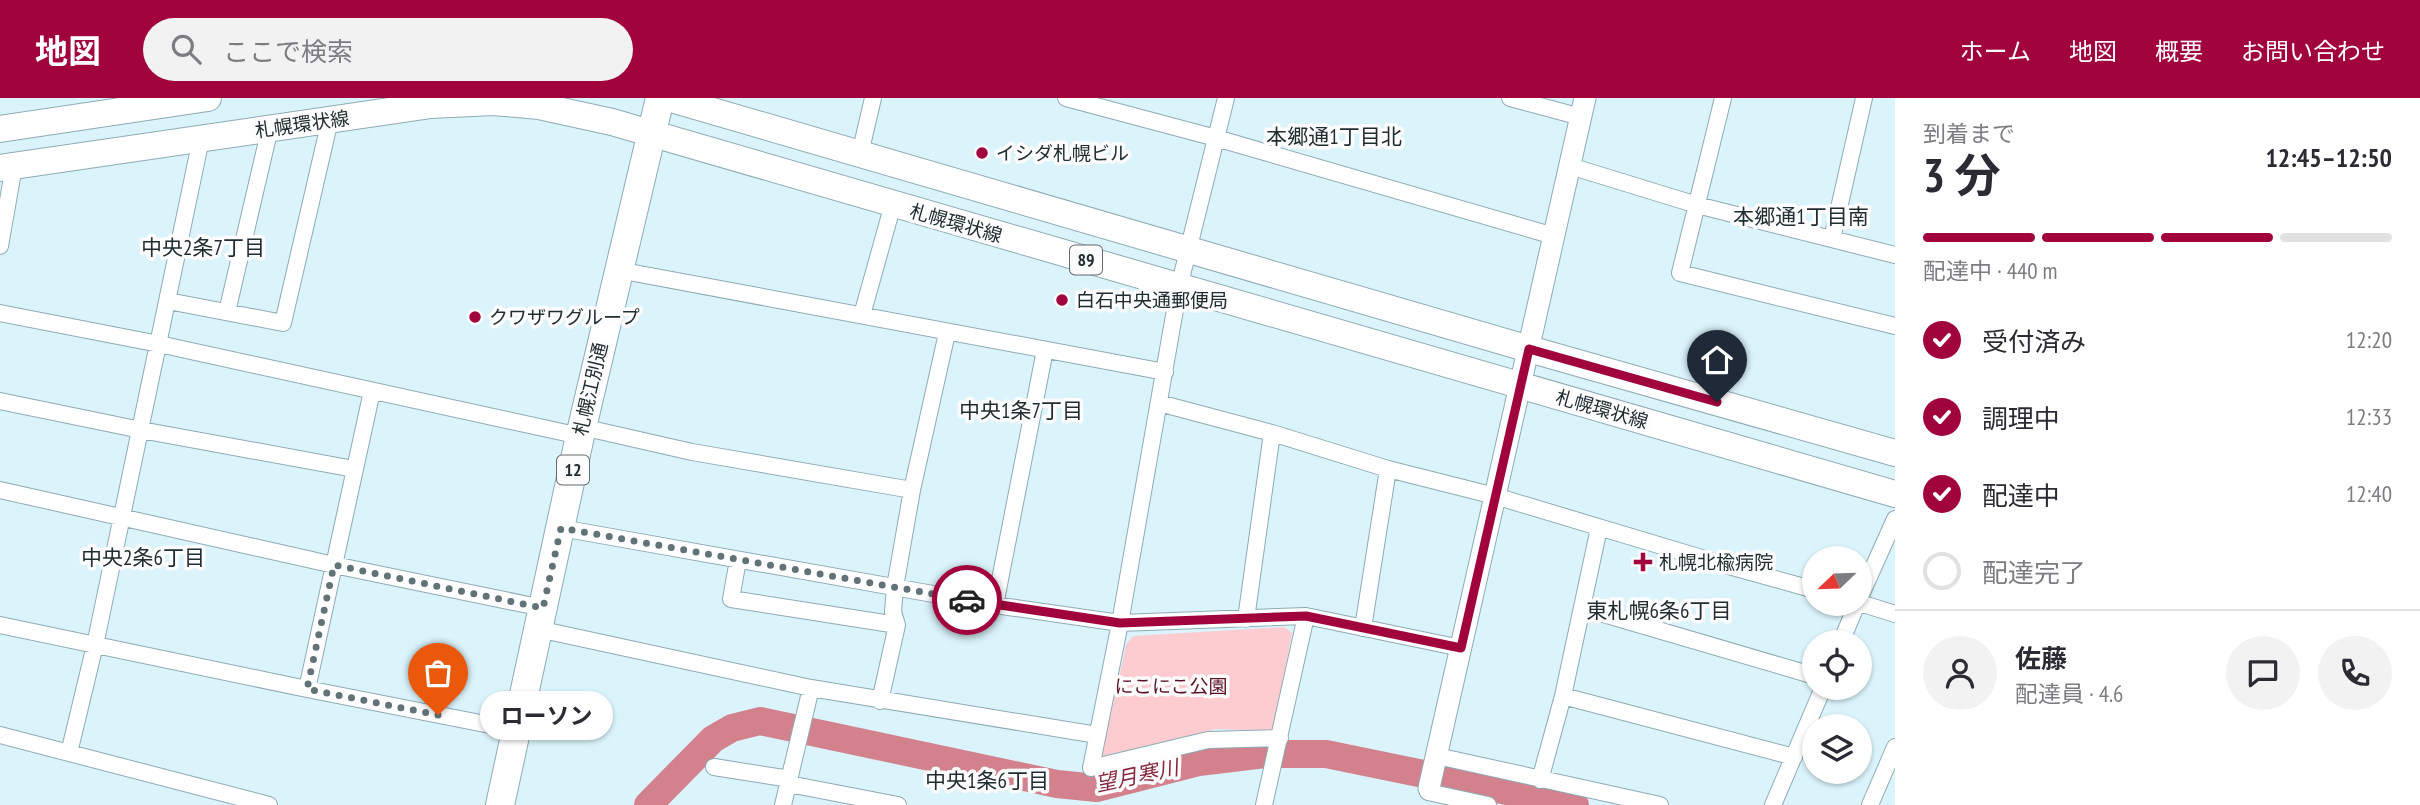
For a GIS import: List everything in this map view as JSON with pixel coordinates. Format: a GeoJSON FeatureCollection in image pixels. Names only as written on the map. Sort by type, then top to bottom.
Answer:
{"type":"FeatureCollection","features":[{"type":"Feature","properties":{"kind":"highway","name":"札幌江別通"},"geometry":{"type":"LineString","coordinates":[[500,805],[581,431],[660,98]]}},
{"type":"Feature","properties":{"kind":"main road"},"geometry":{"type":"LineString","coordinates":[[0,128],[208,98]]}},
{"type":"Feature","properties":{"kind":"main road","name":"札幌環状線"},"geometry":{"type":"LineString","coordinates":[[668,98],[1895,453]]}},
{"type":"Feature","properties":{"kind":"main road","name":"札幌環状線"},"geometry":{"type":"LineString","coordinates":[[7,167],[431,105],[492,102],[539,106],[612,122],[1895,494]]}},
{"type":"Feature","properties":{"kind":"street"},"geometry":{"type":"LineString","coordinates":[[860,154],[873,98]]}},
{"type":"Feature","properties":{"kind":"street"},"geometry":{"type":"LineString","coordinates":[[1066,98],[1216,138],[1554,236]]}},
{"type":"Feature","properties":{"kind":"street"},"geometry":{"type":"LineString","coordinates":[[1226,98],[1179,287],[1120,623],[1091,768],[1208,740],[1277,749]]}},
{"type":"Feature","properties":{"kind":"street"},"geometry":{"type":"LineString","coordinates":[[1430,782],[1583,107],[1510,98]]}},
{"type":"Feature","properties":{"kind":"street"},"geometry":{"type":"LineString","coordinates":[[1723,98],[1681,273],[1895,326]]}},
{"type":"Feature","properties":{"kind":"street"},"geometry":{"type":"LineString","coordinates":[[1832,239],[1864,98]]}},
{"type":"Feature","properties":{"kind":"street"},"geometry":{"type":"LineString","coordinates":[[168,301],[283,323],[330,120]]}},
{"type":"Feature","properties":{"kind":"street"},"geometry":{"type":"LineString","coordinates":[[227,312],[270,128]]}},
{"type":"Feature","properties":{"kind":"street"},"geometry":{"type":"LineString","coordinates":[[69,753],[95,645],[201,139]]}},
{"type":"Feature","properties":{"kind":"street"},"geometry":{"type":"LineString","coordinates":[[1570,166],[1697,205],[1895,255]]}},
{"type":"Feature","properties":{"kind":"street"},"geometry":{"type":"LineString","coordinates":[[0,246],[7,167]]}},
{"type":"Feature","properties":{"kind":"street"},"geometry":{"type":"LineString","coordinates":[[862,315],[892,204]]}},
{"type":"Feature","properties":{"kind":"street"},"geometry":{"type":"LineString","coordinates":[[618,271],[1165,372]]}},
{"type":"Feature","properties":{"kind":"street"},"geometry":{"type":"LineString","coordinates":[[0,313],[159,344],[372,391],[692,452],[912,490]]}},
{"type":"Feature","properties":{"kind":"street"},"geometry":{"type":"LineString","coordinates":[[880,701],[897,625],[893,612],[895,587],[912,490],[947,332]]}},
{"type":"Feature","properties":{"kind":"street"},"geometry":{"type":"LineString","coordinates":[[995,605],[1045,350]]}},
{"type":"Feature","properties":{"kind":"street"},"geometry":{"type":"LineString","coordinates":[[307,689],[372,391]]}},
{"type":"Feature","properties":{"kind":"street"},"geometry":{"type":"LineString","coordinates":[[0,401],[354,469]]}},
{"type":"Feature","properties":{"kind":"street"},"geometry":{"type":"LineString","coordinates":[[1159,402],[1388,469],[1495,496],[1802,586]]}},
{"type":"Feature","properties":{"kind":"street"},"geometry":{"type":"LineString","coordinates":[[1246,619],[1272,433]]}},
{"type":"Feature","properties":{"kind":"street"},"geometry":{"type":"LineString","coordinates":[[1363,628],[1388,469]]}},
{"type":"Feature","properties":{"kind":"street"},"geometry":{"type":"LineString","coordinates":[[0,490],[334,565],[811,688],[1097,735]]}},
{"type":"Feature","properties":{"kind":"street"},"geometry":{"type":"LineString","coordinates":[[1872,570],[1895,519]]}},
{"type":"Feature","properties":{"kind":"street"},"geometry":{"type":"LineString","coordinates":[[561,528],[995,605],[1120,623],[1306,616],[1461,648]]}},
{"type":"Feature","properties":{"kind":"street"},"geometry":{"type":"LineString","coordinates":[[1540,780],[1563,696],[1599,528]]}},
{"type":"Feature","properties":{"kind":"street"},"geometry":{"type":"LineString","coordinates":[[738,560],[731,599],[897,625]]}},
{"type":"Feature","properties":{"kind":"street"},"geometry":{"type":"LineString","coordinates":[[1583,608],[1802,672]]}},
{"type":"Feature","properties":{"kind":"street"},"geometry":{"type":"LineString","coordinates":[[1872,608],[1895,614]]}},
{"type":"Feature","properties":{"kind":"street"},"geometry":{"type":"LineString","coordinates":[[1264,805],[1306,616]]}},
{"type":"Feature","properties":{"kind":"street"},"geometry":{"type":"LineString","coordinates":[[0,625],[516,730]]}},
{"type":"Feature","properties":{"kind":"street"},"geometry":{"type":"LineString","coordinates":[[783,805],[811,688]]}},
{"type":"Feature","properties":{"kind":"street"},"geometry":{"type":"LineString","coordinates":[[1563,696],[1794,757]]}},
{"type":"Feature","properties":{"kind":"street"},"geometry":{"type":"LineString","coordinates":[[1773,805],[1818,700]]}},
{"type":"Feature","properties":{"kind":"street"},"geometry":{"type":"LineString","coordinates":[[0,736],[246,802],[269,805]]}},
{"type":"Feature","properties":{"kind":"street"},"geometry":{"type":"LineString","coordinates":[[1870,805],[1895,747]]}},
{"type":"Feature","properties":{"kind":"street"},"geometry":{"type":"LineString","coordinates":[[714,767],[898,805]]}},
{"type":"Feature","properties":{"kind":"street"},"geometry":{"type":"LineString","coordinates":[[1430,782],[1540,780],[1660,805]]}},
{"type":"Feature","properties":{"kind":"street"},"geometry":{"type":"LineString","coordinates":[[1430,782],[1488,805]]}},
{"type":"Feature","properties":{"kind":"green space","name":"にこにこ公園"},"geometry":{"type":"Polygon","coordinates":[[[1284,627],[1292,633],[1273,731],[1216,729],[1101,759],[1126,645],[1133,636],[1284,627]]]}},
{"type":"Feature","properties":{"kind":"waterway","name":"望月寒川"},"geometry":{"type":"LineString","coordinates":[[648,805],[713,739],[732,728],[760,721],[1057,784],[1097,788],[1199,762],[1265,754],[1326,754],[1575,805]]}},
{"type":"Feature","properties":{"kind":"way so far"},"geometry":{"type":"LineString","coordinates":[[438,715],[307,689],[334,565],[543,608],[561,528],[967,600]]}},
{"type":"Feature","properties":{"kind":"place","name":"イシダ札幌ビル"},"geometry":{"type":"Point","coordinates":[982,153]}},
{"type":"Feature","properties":{"kind":"place","name":"白石中央通郵便局"},"geometry":{"type":"Point","coordinates":[1062,300]}},
{"type":"Feature","properties":{"kind":"place","name":"クワザワグループ"},"geometry":{"type":"Point","coordinates":[475,317]}},
{"type":"Feature","properties":{"kind":"place","name":"札幌北楡病院"},"geometry":{"type":"Point","coordinates":[1643,562]}},
{"type":"Feature","properties":{"kind":"place","name":"ローソン"},"geometry":{"type":"Point","coordinates":[438,715]}},
{"type":"Feature","properties":{"kind":"district","name":"本郷通1丁目北"},"geometry":{"type":"Point","coordinates":[1334,137]}},
{"type":"Feature","properties":{"kind":"district","name":"本郷通1丁目南"},"geometry":{"type":"Point","coordinates":[1801,217]}},
{"type":"Feature","properties":{"kind":"district","name":"中央2条7丁目"},"geometry":{"type":"Point","coordinates":[203,248]}},
{"type":"Feature","properties":{"kind":"district","name":"中央1条7丁目"},"geometry":{"type":"Point","coordinates":[1021,411]}},
{"type":"Feature","properties":{"kind":"district","name":"中央2条6丁目"},"geometry":{"type":"Point","coordinates":[143,558]}},
{"type":"Feature","properties":{"kind":"district","name":"東札幌6条6丁目"},"geometry":{"type":"Point","coordinates":[1659,611]}},
{"type":"Feature","properties":{"kind":"district","name":"中央1条6丁目"},"geometry":{"type":"Point","coordinates":[987,781]}},
{"type":"Feature","properties":{"kind":"route"},"geometry":{"type":"LineString","coordinates":[[967,600],[1120,623],[1306,616],[1461,648],[1529,349],[1717,402]]}}]}
